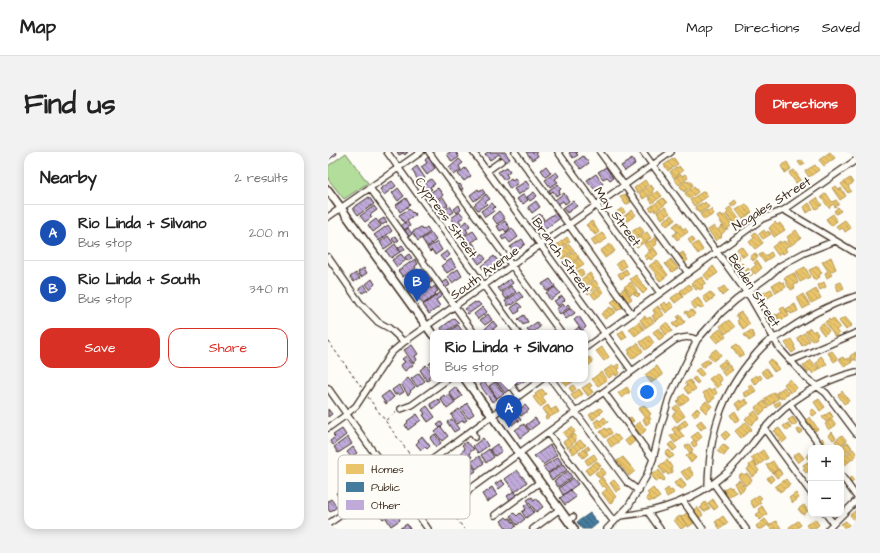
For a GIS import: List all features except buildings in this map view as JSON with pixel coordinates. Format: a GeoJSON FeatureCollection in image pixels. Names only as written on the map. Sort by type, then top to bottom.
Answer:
{"type":"FeatureCollection","features":[{"type":"Feature","properties":{"kind":"main road"},"geometry":{"type":"LineString","coordinates":[[328,190],[430,331]]}},
{"type":"Feature","properties":{"kind":"main road"},"geometry":{"type":"LineString","coordinates":[[467,382],[560,509],[571,519],[574,529]]}},
{"type":"Feature","properties":{"kind":"street","name":"Cypress Street"},"geometry":{"type":"LineString","coordinates":[[387,152],[516,330]]}},
{"type":"Feature","properties":{"kind":"street"},"geometry":{"type":"LineString","coordinates":[[328,217],[421,152]]}},
{"type":"Feature","properties":{"kind":"street"},"geometry":{"type":"LineString","coordinates":[[429,152],[559,330]]}},
{"type":"Feature","properties":{"kind":"street","name":"Branch Street"},"geometry":{"type":"LineString","coordinates":[[473,152],[632,371]]}},
{"type":"Feature","properties":{"kind":"street"},"geometry":{"type":"LineString","coordinates":[[515,152],[632,314]]}},
{"type":"Feature","properties":{"kind":"street","name":"May Street"},"geometry":{"type":"LineString","coordinates":[[558,152],[660,293]]}},
{"type":"Feature","properties":{"kind":"street"},"geometry":{"type":"LineString","coordinates":[[600,152],[688,273]]}},
{"type":"Feature","properties":{"kind":"street","name":"South Avenue"},"geometry":{"type":"LineString","coordinates":[[328,428],[347,414],[359,402],[391,353],[404,342],[671,152]]}},
{"type":"Feature","properties":{"kind":"street","name":"Belden Street"},"geometry":{"type":"LineString","coordinates":[[645,153],[746,293],[773,338],[790,361],[829,396],[856,433]]}},
{"type":"Feature","properties":{"kind":"street","name":"Nogales Street"},"geometry":{"type":"LineString","coordinates":[[588,346],[762,219],[784,210],[856,160]]}},
{"type":"Feature","properties":{"kind":"street"},"geometry":{"type":"LineString","coordinates":[[487,171],[501,161]]}},
{"type":"Feature","properties":{"kind":"street"},"geometry":{"type":"LineString","coordinates":[[370,188],[472,330]]}},
{"type":"Feature","properties":{"kind":"street"},"geometry":{"type":"LineString","coordinates":[[784,210],[856,253]]}},
{"type":"Feature","properties":{"kind":"street"},"geometry":{"type":"LineString","coordinates":[[607,529],[620,516],[639,491],[646,477],[653,459],[669,398],[697,340],[720,313],[780,266],[804,253],[835,241]]}},
{"type":"Feature","properties":{"kind":"street"},"geometry":{"type":"LineString","coordinates":[[328,257],[360,303],[378,322],[389,328],[404,342]]}},
{"type":"Feature","properties":{"kind":"street"},"geometry":{"type":"LineString","coordinates":[[708,487],[712,439],[724,403],[742,370],[773,338],[810,315],[856,296]]}},
{"type":"Feature","properties":{"kind":"street"},"geometry":{"type":"LineString","coordinates":[[790,361],[856,333]]}},
{"type":"Feature","properties":{"kind":"street"},"geometry":{"type":"LineString","coordinates":[[470,490],[675,340],[692,337],[697,340]]}},
{"type":"Feature","properties":{"kind":"street"},"geometry":{"type":"LineString","coordinates":[[620,516],[648,512],[670,506],[683,501],[714,484],[734,466],[764,428],[790,404],[817,386],[838,377],[856,373]]}},
{"type":"Feature","properties":{"kind":"street"},"geometry":{"type":"LineString","coordinates":[[401,409],[412,405],[444,382]]}},
{"type":"Feature","properties":{"kind":"street"},"geometry":{"type":"LineString","coordinates":[[509,382],[519,396]]}},
{"type":"Feature","properties":{"kind":"street"},"geometry":{"type":"LineString","coordinates":[[438,455],[538,382]]}},
{"type":"Feature","properties":{"kind":"street"},"geometry":{"type":"LineString","coordinates":[[553,382],[627,482],[639,491]]}},
{"type":"Feature","properties":{"kind":"street"},"geometry":{"type":"LineString","coordinates":[[328,388],[375,455]]}},
{"type":"Feature","properties":{"kind":"street"},"geometry":{"type":"LineString","coordinates":[[604,392],[653,459]]}},
{"type":"Feature","properties":{"kind":"street"},"geometry":{"type":"LineString","coordinates":[[790,404],[820,445]]}},
{"type":"Feature","properties":{"kind":"street"},"geometry":{"type":"LineString","coordinates":[[764,428],[808,489]]}},
{"type":"Feature","properties":{"kind":"street"},"geometry":{"type":"LineString","coordinates":[[470,431],[474,437]]}},
{"type":"Feature","properties":{"kind":"street"},"geometry":{"type":"LineString","coordinates":[[548,433],[614,522]]}},
{"type":"Feature","properties":{"kind":"street"},"geometry":{"type":"LineString","coordinates":[[844,479],[856,496]]}},
{"type":"Feature","properties":{"kind":"street"},"geometry":{"type":"LineString","coordinates":[[495,515],[540,482]]}},
{"type":"Feature","properties":{"kind":"street"},"geometry":{"type":"LineString","coordinates":[[714,484],[746,529]]}},
{"type":"Feature","properties":{"kind":"street"},"geometry":{"type":"LineString","coordinates":[[683,501],[703,529]]}},
{"type":"Feature","properties":{"kind":"street"},"geometry":{"type":"LineString","coordinates":[[828,529],[856,501]]}},
{"type":"Feature","properties":{"kind":"street"},"geometry":{"type":"LineString","coordinates":[[533,529],[560,509]]}},
{"type":"Feature","properties":{"kind":"street"},"geometry":{"type":"LineString","coordinates":[[648,512],[660,529]]}},
{"type":"Feature","properties":{"kind":"street"},"geometry":{"type":"LineString","coordinates":[[328,524],[338,517]]}},
{"type":"Feature","properties":{"kind":"street"},"geometry":{"type":"LineString","coordinates":[[828,517],[833,523]]}},
{"type":"Feature","properties":{"kind":"street"},"geometry":{"type":"LineString","coordinates":[[421,519],[428,529]]}},
{"type":"Feature","properties":{"kind":"path"},"geometry":{"type":"LineString","coordinates":[[328,341],[362,389]]}},
{"type":"Feature","properties":{"kind":"path"},"geometry":{"type":"LineString","coordinates":[[368,397],[410,455]]}},
{"type":"Feature","properties":{"kind":"path"},"geometry":{"type":"LineString","coordinates":[[385,420],[394,413]]}},
{"type":"Feature","properties":{"kind":"path"},"geometry":{"type":"LineString","coordinates":[[457,519],[464,529]]}},
{"type":"Feature","properties":{"kind":"green space"},"geometry":{"type":"Polygon","coordinates":[[[346,153],[368,183],[344,199],[328,179],[328,166],[346,153]]]}},
{"type":"Feature","properties":{"kind":"place","name":"Rio Linda + South"},"geometry":{"type":"Point","coordinates":[417,302]}},
{"type":"Feature","properties":{"kind":"place","name":"Rio Linda + Silvano"},"geometry":{"type":"Point","coordinates":[509,428]}}]}
